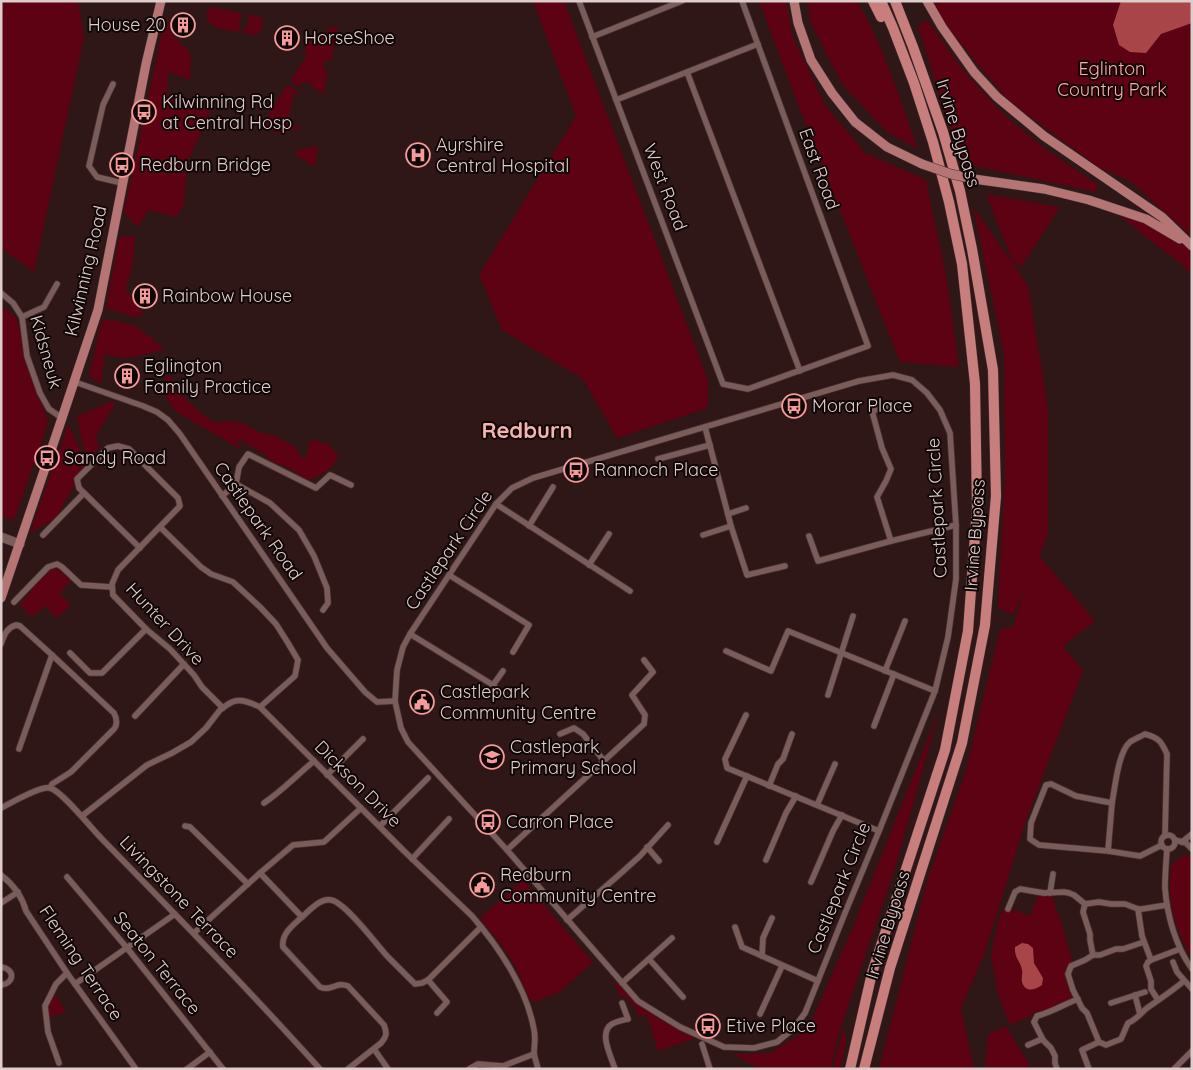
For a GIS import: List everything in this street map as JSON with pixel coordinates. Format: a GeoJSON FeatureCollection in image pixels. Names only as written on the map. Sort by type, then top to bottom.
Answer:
{"type":"FeatureCollection","features":[{"type":"Feature","properties":{"kind":"highway"},"geometry":{"type":"LineString","coordinates":[[873,1],[914,83]]}},
{"type":"Feature","properties":{"kind":"highway","name":"Irvine Bypass"},"geometry":{"type":"LineString","coordinates":[[850,1069],[872,973],[945,750],[968,631],[977,508],[976,384],[962,264],[947,193],[933,142],[914,83],[881,1]]}},
{"type":"Feature","properties":{"kind":"highway","name":"Irvine Bypass"},"geometry":{"type":"LineString","coordinates":[[864,1069],[890,968],[962,743],[985,625],[996,496],[993,370],[972,249],[960,191],[943,132],[895,2]]}},
{"type":"Feature","properties":{"kind":"main road","name":"Kilwinning Road"},"geometry":{"type":"LineString","coordinates":[[1,598],[98,310],[146,64],[161,1]]}},
{"type":"Feature","properties":{"kind":"main road"},"geometry":{"type":"LineString","coordinates":[[794,1],[798,23],[811,60],[832,93],[855,122],[887,147],[922,164],[951,174],[1044,189],[1089,200],[1146,219],[1191,246]]}},
{"type":"Feature","properties":{"kind":"main road"},"geometry":{"type":"LineString","coordinates":[[927,1],[942,27],[974,72],[997,97],[1044,136],[1162,217],[1191,246]]}},
{"type":"Feature","properties":{"kind":"main road"},"geometry":{"type":"LineString","coordinates":[[1,538],[20,544]]}},
{"type":"Feature","properties":{"kind":"street","name":"West Road"},"geometry":{"type":"LineString","coordinates":[[579,1],[723,384],[748,389],[800,371]]}},
{"type":"Feature","properties":{"kind":"street"},"geometry":{"type":"LineString","coordinates":[[592,36],[682,1]]}},
{"type":"Feature","properties":{"kind":"street","name":"East Road"},"geometry":{"type":"LineString","coordinates":[[742,1],[868,346],[800,371]]}},
{"type":"Feature","properties":{"kind":"street"},"geometry":{"type":"LineString","coordinates":[[616,100],[758,44]]}},
{"type":"Feature","properties":{"kind":"street"},"geometry":{"type":"LineString","coordinates":[[686,72],[800,371]]}},
{"type":"Feature","properties":{"kind":"street"},"geometry":{"type":"LineString","coordinates":[[114,84],[103,104],[89,166],[97,178],[122,183]]}},
{"type":"Feature","properties":{"kind":"street"},"geometry":{"type":"LineString","coordinates":[[22,318],[44,307],[57,284]]}},
{"type":"Feature","properties":{"kind":"street","name":"Kidsneuk"},"geometry":{"type":"LineString","coordinates":[[1,293],[13,303],[22,318],[27,356],[40,393],[49,410],[62,418]]}},
{"type":"Feature","properties":{"kind":"street","name":"Castlepark Circle"},"geometry":{"type":"LineString","coordinates":[[893,375],[912,380],[927,393],[940,410],[950,433],[956,525],[956,579],[948,638],[935,691],[805,1013],[793,1029],[777,1042],[754,1048],[724,1047],[680,1027],[638,1000],[507,850],[408,742],[401,728],[395,701],[398,670],[403,648],[410,634],[496,504],[512,488],[533,478],[705,427],[859,382],[893,375]]}},
{"type":"Feature","properties":{"kind":"street","name":"Castlepark Road"},"geometry":{"type":"LineString","coordinates":[[74,382],[143,406],[157,412],[168,420],[180,434],[327,648],[365,692],[377,702],[395,701]]}},
{"type":"Feature","properties":{"kind":"street"},"geometry":{"type":"LineString","coordinates":[[890,541],[877,497],[891,469],[882,448],[872,410],[892,405]]}},
{"type":"Feature","properties":{"kind":"street"},"geometry":{"type":"LineString","coordinates":[[705,427],[728,514],[747,575],[785,566]]}},
{"type":"Feature","properties":{"kind":"street"},"geometry":{"type":"LineString","coordinates":[[658,459],[710,445]]}},
{"type":"Feature","properties":{"kind":"street","name":"Hunter Drive"},"geometry":{"type":"LineString","coordinates":[[84,494],[79,488],[77,479],[108,448],[118,446],[129,449],[178,498],[180,506],[118,570],[112,584],[113,595],[146,629],[170,649],[194,675],[202,687],[223,708]]}},
{"type":"Feature","properties":{"kind":"street"},"geometry":{"type":"LineString","coordinates":[[222,496],[236,484],[239,467],[248,454],[316,488],[330,475],[351,485]]}},
{"type":"Feature","properties":{"kind":"street"},"geometry":{"type":"LineString","coordinates":[[236,484],[270,503],[299,530],[314,556],[327,588],[328,603],[323,610]]}},
{"type":"Feature","properties":{"kind":"street"},"geometry":{"type":"LineString","coordinates":[[529,526],[553,486]]}},
{"type":"Feature","properties":{"kind":"street"},"geometry":{"type":"LineString","coordinates":[[44,535],[84,494],[140,548]]}},
{"type":"Feature","properties":{"kind":"street"},"geometry":{"type":"LineString","coordinates":[[496,504],[630,591]]}},
{"type":"Feature","properties":{"kind":"street"},"geometry":{"type":"LineString","coordinates":[[728,514],[746,508]]}},
{"type":"Feature","properties":{"kind":"street"},"geometry":{"type":"LineString","coordinates":[[809,536],[818,561],[956,525]]}},
{"type":"Feature","properties":{"kind":"street"},"geometry":{"type":"LineString","coordinates":[[703,535],[732,526]]}},
{"type":"Feature","properties":{"kind":"street"},"geometry":{"type":"LineString","coordinates":[[160,527],[201,567],[211,574],[233,582],[260,607],[276,624],[298,660],[295,676],[260,708]]}},
{"type":"Feature","properties":{"kind":"street"},"geometry":{"type":"LineString","coordinates":[[590,565],[609,534]]}},
{"type":"Feature","properties":{"kind":"street"},"geometry":{"type":"LineString","coordinates":[[14,602],[48,567],[57,564],[62,566],[81,585],[112,587]]}},
{"type":"Feature","properties":{"kind":"street"},"geometry":{"type":"LineString","coordinates":[[449,575],[529,625],[513,652]]}},
{"type":"Feature","properties":{"kind":"street"},"geometry":{"type":"LineString","coordinates":[[828,695],[854,616]]}},
{"type":"Feature","properties":{"kind":"street"},"geometry":{"type":"LineString","coordinates":[[885,671],[905,621]]}},
{"type":"Feature","properties":{"kind":"street"},"geometry":{"type":"LineString","coordinates":[[1,644],[5,633],[9,629],[16,625],[20,626],[114,713],[117,723],[114,729],[71,772],[52,784],[50,788],[41,789],[1,808]]}},
{"type":"Feature","properties":{"kind":"street"},"geometry":{"type":"LineString","coordinates":[[70,653],[90,673],[102,673],[146,629]]}},
{"type":"Feature","properties":{"kind":"street"},"geometry":{"type":"LineString","coordinates":[[726,651],[770,671],[788,631],[935,691]]}},
{"type":"Feature","properties":{"kind":"street"},"geometry":{"type":"LineString","coordinates":[[410,634],[494,685],[502,695]]}},
{"type":"Feature","properties":{"kind":"street"},"geometry":{"type":"LineString","coordinates":[[19,749],[52,655]]}},
{"type":"Feature","properties":{"kind":"street"},"geometry":{"type":"LineString","coordinates":[[507,850],[644,724],[645,715],[632,695],[652,672],[644,660]]}},
{"type":"Feature","properties":{"kind":"street"},"geometry":{"type":"LineString","coordinates":[[135,716],[184,664]]}},
{"type":"Feature","properties":{"kind":"street"},"geometry":{"type":"LineString","coordinates":[[494,685],[503,671]]}},
{"type":"Feature","properties":{"kind":"street"},"geometry":{"type":"LineString","coordinates":[[874,726],[894,674]]}},
{"type":"Feature","properties":{"kind":"street","name":"Dickson Drive"},"geometry":{"type":"LineString","coordinates":[[223,708],[235,701],[248,702],[260,708],[482,927],[512,970],[527,1005],[535,1032],[534,1054],[538,1069]]}},
{"type":"Feature","properties":{"kind":"street"},"geometry":{"type":"LineString","coordinates":[[82,816],[147,765],[191,742],[223,708]]}},
{"type":"Feature","properties":{"kind":"street"},"geometry":{"type":"LineString","coordinates":[[746,714],[725,759],[727,768],[880,831]]}},
{"type":"Feature","properties":{"kind":"street"},"geometry":{"type":"LineString","coordinates":[[560,734],[574,728],[583,734],[604,762]]}},
{"type":"Feature","properties":{"kind":"street"},"geometry":{"type":"LineString","coordinates":[[769,786],[778,764],[783,759],[792,734]]}},
{"type":"Feature","properties":{"kind":"street"},"geometry":{"type":"LineString","coordinates":[[1108,851],[1112,803],[1119,764],[1125,748],[1130,742],[1145,734],[1156,737],[1162,742],[1168,754],[1165,836],[1162,839],[1167,905],[1180,949],[1192,969]]}},
{"type":"Feature","properties":{"kind":"street"},"geometry":{"type":"LineString","coordinates":[[327,774],[362,739]]}},
{"type":"Feature","properties":{"kind":"street"},"geometry":{"type":"LineString","coordinates":[[264,803],[276,795],[314,761]]}},
{"type":"Feature","properties":{"kind":"street"},"geometry":{"type":"LineString","coordinates":[[816,805],[835,764]]}},
{"type":"Feature","properties":{"kind":"street"},"geometry":{"type":"LineString","coordinates":[[717,842],[747,776]]}},
{"type":"Feature","properties":{"kind":"street"},"geometry":{"type":"LineString","coordinates":[[380,826],[428,778]]}},
{"type":"Feature","properties":{"kind":"street"},"geometry":{"type":"LineString","coordinates":[[1112,803],[1076,796],[1051,784],[1046,785],[1031,823],[1030,839],[1039,844],[1140,856],[1164,847],[1173,847],[1175,840]]}},
{"type":"Feature","properties":{"kind":"street","name":"Livingstone Terrace"},"geometry":{"type":"LineString","coordinates":[[50,788],[82,816],[319,1068]]}},
{"type":"Feature","properties":{"kind":"street"},"geometry":{"type":"LineString","coordinates":[[766,860],[786,813],[796,796]]}},
{"type":"Feature","properties":{"kind":"street"},"geometry":{"type":"LineString","coordinates":[[194,933],[293,845],[324,842],[361,808]]}},
{"type":"Feature","properties":{"kind":"street"},"geometry":{"type":"LineString","coordinates":[[811,882],[842,815]]}},
{"type":"Feature","properties":{"kind":"street"},"geometry":{"type":"LineString","coordinates":[[412,859],[449,819]]}},
{"type":"Feature","properties":{"kind":"street"},"geometry":{"type":"LineString","coordinates":[[567,920],[640,856],[668,825]]}},
{"type":"Feature","properties":{"kind":"street"},"geometry":{"type":"LineString","coordinates":[[184,826],[190,826],[248,884]]}},
{"type":"Feature","properties":{"kind":"street"},"geometry":{"type":"LineString","coordinates":[[1182,842],[1192,834]]}},
{"type":"Feature","properties":{"kind":"street"},"geometry":{"type":"LineString","coordinates":[[1165,836],[1172,836],[1175,840],[1186,843],[1192,849]]}},
{"type":"Feature","properties":{"kind":"street"},"geometry":{"type":"LineString","coordinates":[[647,847],[659,861]]}},
{"type":"Feature","properties":{"kind":"street"},"geometry":{"type":"LineString","coordinates":[[260,873],[302,917]]}},
{"type":"Feature","properties":{"kind":"street"},"geometry":{"type":"LineString","coordinates":[[1050,893],[1053,874]]}},
{"type":"Feature","properties":{"kind":"street","name":"Fleming Terrace"},"geometry":{"type":"LineString","coordinates":[[1,875],[18,892],[24,902],[26,911],[136,1069]]}},
{"type":"Feature","properties":{"kind":"street","name":"Seaton Terrace"},"geometry":{"type":"LineString","coordinates":[[67,877],[127,948],[223,1069]]}},
{"type":"Feature","properties":{"kind":"street"},"geometry":{"type":"LineString","coordinates":[[1008,909],[1015,892],[1018,890],[1069,893],[1086,904],[1099,902],[1125,904],[1138,909],[1167,905]]}},
{"type":"Feature","properties":{"kind":"street"},"geometry":{"type":"LineString","coordinates":[[1,903],[18,892]]}},
{"type":"Feature","properties":{"kind":"street"},"geometry":{"type":"LineString","coordinates":[[348,1069],[385,1038],[384,1025],[348,986],[343,984],[337,985],[330,989],[320,987],[283,948],[282,942],[285,934],[322,900],[336,901],[348,911],[388,957],[415,984],[422,984],[482,927]]}},
{"type":"Feature","properties":{"kind":"street"},"geometry":{"type":"LineString","coordinates":[[1086,904],[1083,912],[1090,934],[1093,955]]}},
{"type":"Feature","properties":{"kind":"street"},"geometry":{"type":"LineString","coordinates":[[1138,909],[1142,936],[1151,960]]}},
{"type":"Feature","properties":{"kind":"street"},"geometry":{"type":"LineString","coordinates":[[75,984],[175,914]]}},
{"type":"Feature","properties":{"kind":"street"},"geometry":{"type":"LineString","coordinates":[[762,956],[763,938],[772,918]]}},
{"type":"Feature","properties":{"kind":"street"},"geometry":{"type":"LineString","coordinates":[[735,927],[742,947],[818,981]]}},
{"type":"Feature","properties":{"kind":"street"},"geometry":{"type":"LineString","coordinates":[[622,983],[672,938]]}},
{"type":"Feature","properties":{"kind":"street"},"geometry":{"type":"LineString","coordinates":[[1098,1042],[1087,1013],[1082,1008],[1068,974],[1071,966],[1093,955],[1123,949],[1144,942]]}},
{"type":"Feature","properties":{"kind":"street"},"geometry":{"type":"LineString","coordinates":[[1158,1000],[1151,989],[1151,981],[1146,966],[1151,960],[1180,949]]}},
{"type":"Feature","properties":{"kind":"street"},"geometry":{"type":"LineString","coordinates":[[648,960],[683,997]]}},
{"type":"Feature","properties":{"kind":"street"},"geometry":{"type":"LineString","coordinates":[[1173,962],[1177,972],[1192,989]]}},
{"type":"Feature","properties":{"kind":"street"},"geometry":{"type":"LineString","coordinates":[[1,985],[8,983],[11,978],[9,970],[2,964]]}},
{"type":"Feature","properties":{"kind":"street"},"geometry":{"type":"LineString","coordinates":[[760,1014],[782,966]]}},
{"type":"Feature","properties":{"kind":"street"},"geometry":{"type":"LineString","coordinates":[[60,1066],[48,1032],[45,1006],[56,984],[67,972]]}},
{"type":"Feature","properties":{"kind":"street"},"geometry":{"type":"LineString","coordinates":[[428,980],[447,1002],[437,1013]]}},
{"type":"Feature","properties":{"kind":"street"},"geometry":{"type":"LineString","coordinates":[[1089,1069],[1082,1050],[1098,1042],[1106,1045],[1121,1039],[1128,1023],[1134,1021],[1140,1014],[1184,981]]}},
{"type":"Feature","properties":{"kind":"street"},"geometry":{"type":"LineString","coordinates":[[1111,1003],[1145,992]]}},
{"type":"Feature","properties":{"kind":"street"},"geometry":{"type":"LineString","coordinates":[[1135,995],[1140,1014]]}},
{"type":"Feature","properties":{"kind":"street"},"geometry":{"type":"LineString","coordinates":[[1057,1069],[1052,1048],[1042,1039],[1034,1022],[1037,1016],[1050,1012],[1078,998]]}},
{"type":"Feature","properties":{"kind":"street"},"geometry":{"type":"LineString","coordinates":[[615,1069],[604,1036],[612,1024],[628,1019],[622,1003]]}},
{"type":"Feature","properties":{"kind":"street"},"geometry":{"type":"LineString","coordinates":[[1028,1045],[1042,1039]]}},
{"type":"Feature","properties":{"kind":"street"},"geometry":{"type":"LineString","coordinates":[[702,1044],[710,1069]]}},
{"type":"Feature","properties":{"kind":"street"},"geometry":{"type":"LineString","coordinates":[[374,1048],[388,1069]]}},
{"type":"Feature","properties":{"kind":"street"},"geometry":{"type":"LineString","coordinates":[[1174,1069],[1192,1051]]}},
{"type":"Feature","properties":{"kind":"street"},"geometry":{"type":"LineString","coordinates":[[187,1069],[210,1052]]}},
{"type":"Feature","properties":{"kind":"street"},"geometry":{"type":"LineString","coordinates":[[469,1069],[478,1064],[503,1066],[534,1054]]}},
{"type":"Feature","properties":{"kind":"green space"},"geometry":{"type":"Polygon","coordinates":[[[1,1],[78,1],[84,38],[34,272],[1,248],[1,1]]]}},
{"type":"Feature","properties":{"kind":"green space"},"geometry":{"type":"Polygon","coordinates":[[[533,1],[564,1],[708,380],[708,408],[617,438],[583,379],[502,330],[479,275],[576,116],[533,1]]]}},
{"type":"Feature","properties":{"kind":"green space"},"geometry":{"type":"Polygon","coordinates":[[[759,1],[786,1],[792,35],[825,105],[865,153],[926,180],[947,280],[959,367],[900,362],[759,1]]]}},
{"type":"Feature","properties":{"kind":"green space"},"geometry":{"type":"Polygon","coordinates":[[[807,1],[857,1],[883,55],[918,149],[887,132],[842,84],[811,23],[807,1]]]}},
{"type":"Feature","properties":{"kind":"green space","name":"Eglinton Country Park"},"geometry":{"type":"Polygon","coordinates":[[[933,1],[1192,1],[1192,237],[1130,181],[1100,168],[1009,101],[946,26],[933,1]]]}},
{"type":"Feature","properties":{"kind":"green space"},"geometry":{"type":"Polygon","coordinates":[[[211,7],[242,13],[239,21],[241,32],[221,29],[212,25],[207,18],[208,10],[211,7]]]}},
{"type":"Feature","properties":{"kind":"green space"},"geometry":{"type":"Polygon","coordinates":[[[249,14],[263,18],[261,30],[256,35],[243,33],[248,23],[249,14]]]}},
{"type":"Feature","properties":{"kind":"green space"},"geometry":{"type":"Polygon","coordinates":[[[165,18],[168,19],[171,34],[191,53],[190,80],[168,72],[167,93],[211,111],[187,163],[184,204],[177,217],[149,210],[138,227],[124,213],[165,18]]]}},
{"type":"Feature","properties":{"kind":"green space"},"geometry":{"type":"Polygon","coordinates":[[[927,20],[962,69],[1005,116],[1048,151],[1098,185],[1096,192],[961,163],[918,26],[927,20]]]}},
{"type":"Feature","properties":{"kind":"green space"},"geometry":{"type":"Polygon","coordinates":[[[332,26],[338,27],[331,61],[325,60],[323,69],[328,71],[324,93],[312,88],[312,84],[302,82],[300,87],[291,80],[306,57],[305,46],[307,39],[312,40],[320,32],[325,33],[332,26]]]}},
{"type":"Feature","properties":{"kind":"green space"},"geometry":{"type":"Polygon","coordinates":[[[287,85],[298,91],[297,95],[294,94],[287,124],[304,128],[281,134],[269,129],[264,122],[287,85]]]}},
{"type":"Feature","properties":{"kind":"green space"},"geometry":{"type":"Polygon","coordinates":[[[318,147],[315,167],[294,154],[299,150],[318,147]]]}},
{"type":"Feature","properties":{"kind":"green space"},"geometry":{"type":"Polygon","coordinates":[[[986,194],[1060,207],[1021,267],[1012,260],[986,194]]]}},
{"type":"Feature","properties":{"kind":"green space"},"geometry":{"type":"Polygon","coordinates":[[[973,207],[1028,285],[1048,408],[1048,534],[1039,556],[1095,621],[1063,646],[1083,671],[1025,823],[984,955],[961,1008],[974,1069],[879,1069],[928,878],[965,774],[1000,629],[1013,627],[1024,590],[1013,615],[998,608],[1005,479],[1004,354],[973,207]]]}},
{"type":"Feature","properties":{"kind":"green space"},"geometry":{"type":"Polygon","coordinates":[[[1123,211],[1175,236],[1192,249],[1192,275],[1182,264],[1118,214],[1123,211]]]}},
{"type":"Feature","properties":{"kind":"green space"},"geometry":{"type":"Polygon","coordinates":[[[135,236],[133,262],[126,289],[144,315],[135,317],[106,308],[119,237],[135,236]]]}},
{"type":"Feature","properties":{"kind":"green space"},"geometry":{"type":"Polygon","coordinates":[[[1,306],[16,317],[48,423],[14,520],[1,516],[1,306]]]}},
{"type":"Feature","properties":{"kind":"green space"},"geometry":{"type":"Polygon","coordinates":[[[102,320],[113,320],[136,326],[165,349],[130,357],[106,355],[105,352],[101,384],[89,376],[102,320]]]}},
{"type":"Feature","properties":{"kind":"green space"},"geometry":{"type":"Polygon","coordinates":[[[169,374],[181,394],[197,410],[212,421],[218,423],[236,422],[261,433],[274,435],[295,447],[302,458],[307,456],[310,441],[316,440],[321,443],[327,443],[338,455],[337,459],[327,471],[309,480],[291,469],[269,460],[266,455],[241,440],[237,441],[240,449],[175,411],[163,387],[165,378],[169,374]]]}},
{"type":"Feature","properties":{"kind":"green space"},"geometry":{"type":"Polygon","coordinates":[[[112,401],[115,404],[96,436],[99,449],[87,460],[77,416],[112,401]]]}},
{"type":"Feature","properties":{"kind":"green space"},"geometry":{"type":"Polygon","coordinates":[[[68,426],[86,464],[56,518],[30,533],[68,426]]]}},
{"type":"Feature","properties":{"kind":"green space"},"geometry":{"type":"Polygon","coordinates":[[[53,567],[71,581],[59,593],[71,605],[57,618],[45,606],[32,617],[19,604],[53,567]]]}},
{"type":"Feature","properties":{"kind":"green space"},"geometry":{"type":"Polygon","coordinates":[[[940,709],[895,868],[837,1039],[831,1069],[760,1069],[733,1054],[770,1053],[808,1029],[853,927],[940,709]]]}},
{"type":"Feature","properties":{"kind":"green space"},"geometry":{"type":"Polygon","coordinates":[[[1183,856],[1192,856],[1192,958],[1175,921],[1170,892],[1171,865],[1183,856]]]}},
{"type":"Feature","properties":{"kind":"green space"},"geometry":{"type":"Polygon","coordinates":[[[523,880],[593,962],[560,992],[537,1001],[532,1001],[529,998],[515,966],[480,918],[523,880]]]}},
{"type":"Feature","properties":{"kind":"green space"},"geometry":{"type":"Polygon","coordinates":[[[1038,895],[1054,897],[1073,963],[1069,965],[1065,972],[1068,979],[1066,982],[1074,995],[1063,1004],[1060,1002],[1044,1013],[1033,1013],[1031,1016],[1010,1025],[998,994],[991,955],[997,925],[1002,909],[1008,911],[1011,909],[1030,916],[1038,895]]]}},
{"type":"Feature","properties":{"kind":"green space"},"geometry":{"type":"Polygon","coordinates":[[[614,984],[620,984],[633,1000],[658,1018],[696,1038],[658,1051],[647,1015],[638,1016],[635,1007],[625,996],[621,997],[614,984]]]}},
{"type":"Feature","properties":{"kind":"green space"},"geometry":{"type":"Polygon","coordinates":[[[54,992],[66,1012],[49,1017],[49,1006],[54,992]]]}},
{"type":"Feature","properties":{"kind":"green space"},"geometry":{"type":"Polygon","coordinates":[[[1006,1026],[1030,1066],[1025,1069],[985,1069],[988,1034],[1006,1026]]]}},
{"type":"Feature","properties":{"kind":"green space"},"geometry":{"type":"Polygon","coordinates":[[[843,1028],[846,1038],[841,1069],[833,1069],[843,1028]]]}},
{"type":"Feature","properties":{"kind":"shaded area"},"geometry":{"type":"Polygon","coordinates":[[[1121,1],[1192,1],[1192,23],[1161,34],[1146,53],[1130,52],[1119,45],[1113,25],[1121,1]]]}},
{"type":"Feature","properties":{"kind":"shaded area"},"geometry":{"type":"Polygon","coordinates":[[[1022,943],[1028,944],[1033,948],[1034,963],[1043,978],[1042,985],[1030,990],[1023,985],[1022,970],[1015,951],[1015,947],[1022,943]]]}},
{"type":"Feature","properties":{"kind":"place","name":"House 20"},"geometry":{"type":"Point","coordinates":[183,25]}},
{"type":"Feature","properties":{"kind":"place","name":"HorseShoe"},"geometry":{"type":"Point","coordinates":[287,38]}},
{"type":"Feature","properties":{"kind":"place","name":"Kilwinning Rd at Central Hosp"},"geometry":{"type":"Point","coordinates":[144,112]}},
{"type":"Feature","properties":{"kind":"place","name":"Ayrshire Central Hospital"},"geometry":{"type":"Point","coordinates":[418,155]}},
{"type":"Feature","properties":{"kind":"place","name":"Redburn Bridge"},"geometry":{"type":"Point","coordinates":[122,165]}},
{"type":"Feature","properties":{"kind":"place","name":"Rainbow House"},"geometry":{"type":"Point","coordinates":[145,296]}},
{"type":"Feature","properties":{"kind":"place","name":"Eglington Family Practice"},"geometry":{"type":"Point","coordinates":[127,376]}},
{"type":"Feature","properties":{"kind":"place","name":"Morar Place"},"geometry":{"type":"Point","coordinates":[794,406]}},
{"type":"Feature","properties":{"kind":"place","name":"Sandy Road"},"geometry":{"type":"Point","coordinates":[47,458]}},
{"type":"Feature","properties":{"kind":"place","name":"Rannoch Place"},"geometry":{"type":"Point","coordinates":[576,470]}},
{"type":"Feature","properties":{"kind":"place","name":"Castlepark Community Centre"},"geometry":{"type":"Point","coordinates":[422,702]}},
{"type":"Feature","properties":{"kind":"place","name":"Castlepark Primary School"},"geometry":{"type":"Point","coordinates":[492,757]}},
{"type":"Feature","properties":{"kind":"place","name":"Carron Place"},"geometry":{"type":"Point","coordinates":[488,822]}},
{"type":"Feature","properties":{"kind":"place","name":"Redburn Community Centre"},"geometry":{"type":"Point","coordinates":[482,885]}},
{"type":"Feature","properties":{"kind":"place","name":"Etive Place"},"geometry":{"type":"Point","coordinates":[708,1026]}},
{"type":"Feature","properties":{"kind":"district","name":"Redburn"},"geometry":{"type":"Point","coordinates":[527,430]}}]}
